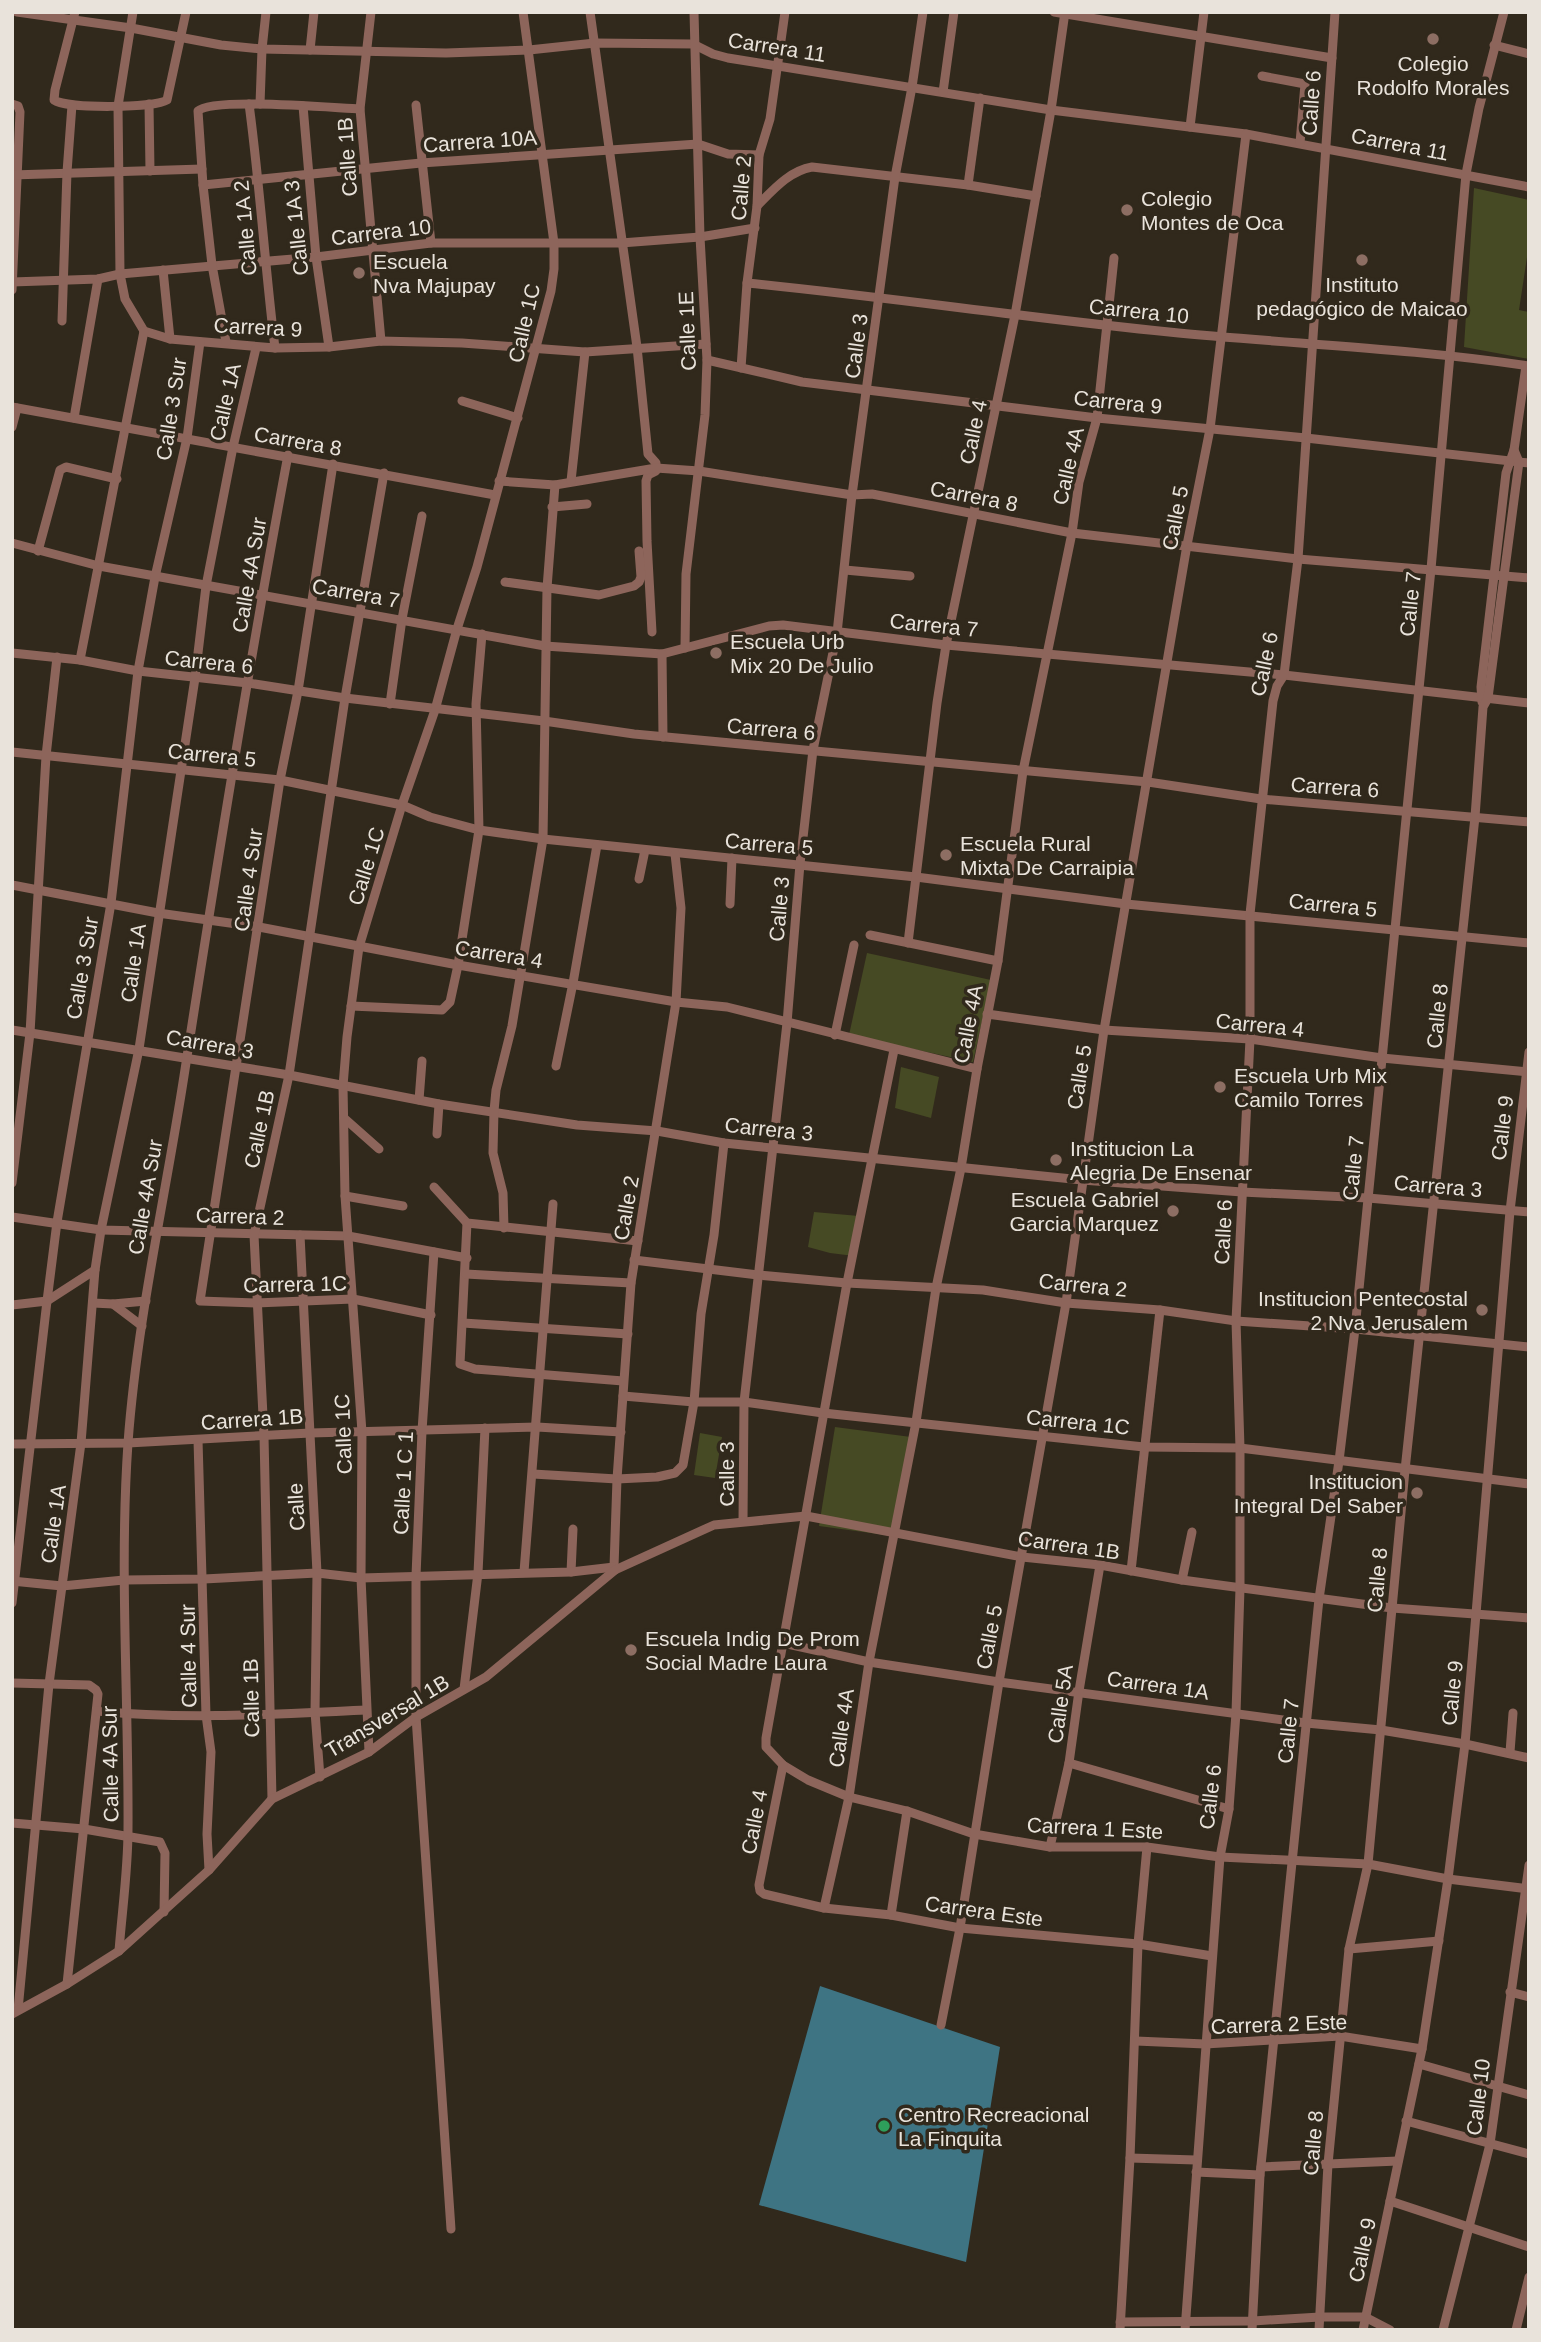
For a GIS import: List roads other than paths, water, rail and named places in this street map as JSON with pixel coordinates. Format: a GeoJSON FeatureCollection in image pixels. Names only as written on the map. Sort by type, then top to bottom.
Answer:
{"type":"FeatureCollection","features":[{"type":"Feature","properties":{"kind":"street","name":"Carrera 11"},"geometry":{"type":"LineString","coordinates":[[17,12],[74,16],[179,38],[262,49],[446,53],[529,50],[595,43],[693,44],[713,54],[1051,110],[1246,134],[1529,187]]}},
{"type":"Feature","properties":{"kind":"street"},"geometry":{"type":"LineString","coordinates":[[80,660],[144,331],[123,293],[120,274],[118,106],[133,12]]}},
{"type":"Feature","properties":{"kind":"street"},"geometry":{"type":"LineString","coordinates":[[74,16],[54,97],[59,104],[118,106],[165,102],[170,90],[186,12]]}},
{"type":"Feature","properties":{"kind":"street","name":"Calle 1A 2"},"geometry":{"type":"LineString","coordinates":[[266,12],[254,104],[264,262],[275,348]]}},
{"type":"Feature","properties":{"kind":"street"},"geometry":{"type":"LineString","coordinates":[[310,50],[314,12]]}},
{"type":"Feature","properties":{"kind":"street","name":"Calle 1B"},"geometry":{"type":"LineString","coordinates":[[371,12],[360,109],[381,341]]}},
{"type":"Feature","properties":{"kind":"street","name":"Calle 1C"},"geometry":{"type":"LineString","coordinates":[[369,1752],[361,1578],[362,1432],[345,1196],[343,1086],[359,947],[478,567],[551,291],[554,243],[523,12]]}},
{"type":"Feature","properties":{"kind":"street"},"geometry":{"type":"LineString","coordinates":[[590,12],[637,347],[648,454],[656,463],[646,481],[652,632]]}},
{"type":"Feature","properties":{"kind":"street","name":"Calle 1E"},"geometry":{"type":"LineString","coordinates":[[685,648],[686,573],[705,415],[707,360],[700,237],[694,12]]}},
{"type":"Feature","properties":{"kind":"street","name":"Calle 2"},"geometry":{"type":"LineString","coordinates":[[741,368],[747,283],[755,229],[759,155],[770,119],[785,12]]}},
{"type":"Feature","properties":{"kind":"street","name":"Calle 3"},"geometry":{"type":"LineString","coordinates":[[743,1521],[740,1401],[758,1275],[787,1023],[800,864],[813,750],[837,633],[852,495],[895,177],[923,12]]}},
{"type":"Feature","properties":{"kind":"street"},"geometry":{"type":"LineString","coordinates":[[943,92],[954,12]]}},
{"type":"Feature","properties":{"kind":"street"},"geometry":{"type":"LineString","coordinates":[[1054,12],[1332,58]]}},
{"type":"Feature","properties":{"kind":"street"},"geometry":{"type":"LineString","coordinates":[[1190,127],[1203,12]]}},
{"type":"Feature","properties":{"kind":"street","name":"Calle 6"},"geometry":{"type":"LineString","coordinates":[[1185,2326],[1220,1857],[1229,1809],[1236,1713],[1240,1588],[1240,1448],[1236,1321],[1250,1039],[1250,914],[1273,701],[1284,675],[1298,559],[1335,12]]}},
{"type":"Feature","properties":{"kind":"street","name":"Calle 7"},"geometry":{"type":"LineString","coordinates":[[1253,2326],[1261,2171],[1274,2039],[1319,1599],[1355,1329],[1431,569],[1466,174],[1494,45],[1504,12]]}},
{"type":"Feature","properties":{"kind":"street","name":"Calle 4"},"geometry":{"type":"LineString","coordinates":[[908,943],[946,645],[1015,315],[1065,13]]}},
{"type":"Feature","properties":{"kind":"street"},"geometry":{"type":"LineString","coordinates":[[1494,45],[1529,54]]}},
{"type":"Feature","properties":{"kind":"street"},"geometry":{"type":"LineString","coordinates":[[1262,76],[1305,84],[1300,143]]}},
{"type":"Feature","properties":{"kind":"street"},"geometry":{"type":"LineString","coordinates":[[968,185],[980,98]]}},
{"type":"Feature","properties":{"kind":"street"},"geometry":{"type":"LineString","coordinates":[[12,104],[18,106],[20,112],[14,175],[12,290]]}},
{"type":"Feature","properties":{"kind":"street"},"geometry":{"type":"LineString","coordinates":[[149,104],[149,171]]}},
{"type":"Feature","properties":{"kind":"street"},"geometry":{"type":"LineString","coordinates":[[226,342],[212,265],[202,184],[197,119],[200,108],[254,104],[360,109]]}},
{"type":"Feature","properties":{"kind":"street"},"geometry":{"type":"LineString","coordinates":[[62,321],[72,105]]}},
{"type":"Feature","properties":{"kind":"street"},"geometry":{"type":"LineString","coordinates":[[416,105],[431,243]]}},
{"type":"Feature","properties":{"kind":"street","name":"Calle 1A 3"},"geometry":{"type":"LineString","coordinates":[[303,106],[316,257],[329,346]]}},
{"type":"Feature","properties":{"kind":"street","name":"Calle 5"},"geometry":{"type":"LineString","coordinates":[[941,2025],[960,1928],[999,1682],[1066,1303],[1104,1030],[1187,545],[1210,429],[1246,134]]}},
{"type":"Feature","properties":{"kind":"street","name":"Carrera 10A"},"geometry":{"type":"LineString","coordinates":[[202,184],[610,148],[698,144],[728,154],[759,155]]}},
{"type":"Feature","properties":{"kind":"street"},"geometry":{"type":"LineString","coordinates":[[757,205],[801,169],[825,168],[1036,196]]}},
{"type":"Feature","properties":{"kind":"street"},"geometry":{"type":"LineString","coordinates":[[14,175],[202,169]]}},
{"type":"Feature","properties":{"kind":"street","name":"Carrera 10"},"geometry":{"type":"LineString","coordinates":[[12,282],[98,279],[120,274],[316,257],[431,243],[621,243],[700,237],[755,229]]}},
{"type":"Feature","properties":{"kind":"street","name":"Calle 4A"},"geometry":{"type":"LineString","coordinates":[[824,1908],[849,1797],[869,1662],[916,1422],[936,1288],[961,1168],[998,961],[1023,772],[1072,533],[1079,482],[1097,418],[1114,258]]}},
{"type":"Feature","properties":{"kind":"street"},"geometry":{"type":"LineString","coordinates":[[163,270],[170,338]]}},
{"type":"Feature","properties":{"kind":"street"},"geometry":{"type":"LineString","coordinates":[[74,418],[98,279]]}},
{"type":"Feature","properties":{"kind":"street","name":"Carrera 10"},"geometry":{"type":"LineString","coordinates":[[747,283],[881,296],[1107,326],[1451,355],[1527,366]]}},
{"type":"Feature","properties":{"kind":"street","name":"Carrera 9"},"geometry":{"type":"LineString","coordinates":[[144,331],[170,338],[226,342],[256,348],[381,341],[463,343],[584,352],[706,344]]}},
{"type":"Feature","properties":{"kind":"street","name":"Calle 3 Sur"},"geometry":{"type":"LineString","coordinates":[[12,1603],[57,1222],[111,903],[138,671],[155,577],[187,438],[200,342]]}},
{"type":"Feature","properties":{"kind":"street","name":"Calle 1A"},"geometry":{"type":"LineString","coordinates":[[15,2012],[49,1684],[81,1443],[95,1270],[139,1049],[195,678],[206,586],[233,447],[256,348]]}},
{"type":"Feature","properties":{"kind":"street"},"geometry":{"type":"LineString","coordinates":[[571,481],[584,352]]}},
{"type":"Feature","properties":{"kind":"street","name":"Carrera 9"},"geometry":{"type":"LineString","coordinates":[[707,360],[802,382],[1097,418],[1519,462]]}},
{"type":"Feature","properties":{"kind":"street","name":"Calle 8"},"geometry":{"type":"LineString","coordinates":[[1319,2330],[1328,2164],[1349,1949],[1368,1864],[1405,1470],[1475,817],[1484,700],[1499,576],[1519,462],[1514,450],[1527,366]]}},
{"type":"Feature","properties":{"kind":"street"},"geometry":{"type":"LineString","coordinates":[[462,401],[518,418]]}},
{"type":"Feature","properties":{"kind":"street"},"geometry":{"type":"LineString","coordinates":[[12,427],[15,407]]}},
{"type":"Feature","properties":{"kind":"street","name":"Carrera 8"},"geometry":{"type":"LineString","coordinates":[[15,407],[495,495]]}},
{"type":"Feature","properties":{"kind":"street","name":"Calle 4A Sur"},"geometry":{"type":"LineString","coordinates":[[119,1951],[128,1836],[124,1580],[128,1443],[156,1233],[187,1058],[231,775],[288,456]]}},
{"type":"Feature","properties":{"kind":"street","name":"Calle 4 Sur"},"geometry":{"type":"LineString","coordinates":[[200,1301],[333,464]]}},
{"type":"Feature","properties":{"kind":"street"},"geometry":{"type":"LineString","coordinates":[[38,551],[60,470],[66,467],[117,479]]}},
{"type":"Feature","properties":{"kind":"street","name":"Carrera 8"},"geometry":{"type":"LineString","coordinates":[[499,481],[555,485],[637,470],[699,471],[852,495],[872,494],[1072,533],[1298,559],[1529,578]]}},
{"type":"Feature","properties":{"kind":"street","name":"Calle 1B"},"geometry":{"type":"LineString","coordinates":[[272,1799],[264,1436],[254,1235],[289,1075],[345,698],[384,473]]}},
{"type":"Feature","properties":{"kind":"street"},"geometry":{"type":"LineString","coordinates":[[504,1228],[503,1193],[493,1153],[494,1111],[496,1090],[522,975],[543,839],[545,646],[555,485]]}},
{"type":"Feature","properties":{"kind":"street"},"geometry":{"type":"LineString","coordinates":[[552,508],[587,504]]}},
{"type":"Feature","properties":{"kind":"street"},"geometry":{"type":"LineString","coordinates":[[390,704],[402,619],[422,516]]}},
{"type":"Feature","properties":{"kind":"street","name":"Carrera 7"},"geometry":{"type":"LineString","coordinates":[[12,543],[99,566],[155,577],[545,646],[658,654],[769,626],[797,626],[946,645],[1284,675],[1419,689],[1484,700],[1529,703]]}},
{"type":"Feature","properties":{"kind":"street"},"geometry":{"type":"LineString","coordinates":[[505,582],[599,595],[634,586],[641,577],[639,551]]}},
{"type":"Feature","properties":{"kind":"street"},"geometry":{"type":"LineString","coordinates":[[845,570],[910,576]]}},
{"type":"Feature","properties":{"kind":"street"},"geometry":{"type":"LineString","coordinates":[[351,1006],[442,1010],[450,1002],[479,830],[477,713],[482,634]]}},
{"type":"Feature","properties":{"kind":"street","name":"Carrera 6"},"geometry":{"type":"LineString","coordinates":[[12,653],[637,735],[1148,782],[1261,799],[1529,822]]}},
{"type":"Feature","properties":{"kind":"street"},"geometry":{"type":"LineString","coordinates":[[658,654],[663,737]]}},
{"type":"Feature","properties":{"kind":"street"},"geometry":{"type":"LineString","coordinates":[[12,1183],[30,1033],[46,756],[57,657]]}},
{"type":"Feature","properties":{"kind":"street","name":"Carrera 5"},"geometry":{"type":"LineString","coordinates":[[12,752],[281,780],[402,805],[430,817],[479,830],[543,839],[1009,887],[1126,904],[1529,943]]}},
{"type":"Feature","properties":{"kind":"street"},"geometry":{"type":"LineString","coordinates":[[556,1066],[597,845]]}},
{"type":"Feature","properties":{"kind":"street"},"geometry":{"type":"LineString","coordinates":[[639,879],[645,850]]}},
{"type":"Feature","properties":{"kind":"street","name":"Calle 2"},"geometry":{"type":"LineString","coordinates":[[614,1568],[617,1479],[631,1283],[676,1002],[681,908],[678,854]]}},
{"type":"Feature","properties":{"kind":"street"},"geometry":{"type":"LineString","coordinates":[[730,904],[732,858]]}},
{"type":"Feature","properties":{"kind":"street","name":"Carrera 4"},"geometry":{"type":"LineString","coordinates":[[12,885],[158,913],[259,927],[458,965],[676,1002],[727,1007],[977,1069]]}},
{"type":"Feature","properties":{"kind":"street"},"geometry":{"type":"LineString","coordinates":[[870,935],[998,961]]}},
{"type":"Feature","properties":{"kind":"street"},"geometry":{"type":"LineString","coordinates":[[835,1035],[854,945]]}},
{"type":"Feature","properties":{"kind":"street","name":"Carrera 4"},"geometry":{"type":"LineString","coordinates":[[988,1014],[1104,1030],[1250,1039],[1382,1058],[1528,1071]]}},
{"type":"Feature","properties":{"kind":"street","name":"Carrera 3"},"geometry":{"type":"LineString","coordinates":[[12,1030],[139,1049],[439,1104],[577,1125],[657,1130],[725,1143],[1082,1180],[1368,1198],[1529,1212]]}},
{"type":"Feature","properties":{"kind":"street"},"geometry":{"type":"LineString","coordinates":[[783,1643],[847,1283],[894,1050]]}},
{"type":"Feature","properties":{"kind":"street","name":"Calle 9"},"geometry":{"type":"LineString","coordinates":[[1363,2330],[1422,2049],[1448,1879],[1465,1744],[1510,1211],[1529,1052]]}},
{"type":"Feature","properties":{"kind":"street"},"geometry":{"type":"LineString","coordinates":[[419,1100],[422,1061]]}},
{"type":"Feature","properties":{"kind":"street"},"geometry":{"type":"LineString","coordinates":[[437,1135],[439,1104]]}},
{"type":"Feature","properties":{"kind":"street"},"geometry":{"type":"LineString","coordinates":[[344,1118],[379,1149]]}},
{"type":"Feature","properties":{"kind":"street"},"geometry":{"type":"LineString","coordinates":[[533,1474],[617,1479],[657,1478],[680,1471],[685,1459],[694,1402],[701,1314],[710,1270],[725,1143]]}},
{"type":"Feature","properties":{"kind":"street"},"geometry":{"type":"LineString","coordinates":[[434,1187],[467,1223],[638,1241]]}},
{"type":"Feature","properties":{"kind":"street"},"geometry":{"type":"LineString","coordinates":[[345,1196],[403,1206]]}},
{"type":"Feature","properties":{"kind":"street"},"geometry":{"type":"LineString","coordinates":[[524,1572],[552,1203]]}},
{"type":"Feature","properties":{"kind":"street","name":"Carrera 2"},"geometry":{"type":"LineString","coordinates":[[12,1217],[101,1230],[348,1236],[467,1258]]}},
{"type":"Feature","properties":{"kind":"street"},"geometry":{"type":"LineString","coordinates":[[467,1223],[460,1361],[463,1366],[540,1376],[623,1381]]}},
{"type":"Feature","properties":{"kind":"street","name":"Calle"},"geometry":{"type":"LineString","coordinates":[[300,1236],[317,1573],[315,1712],[320,1777]]}},
{"type":"Feature","properties":{"kind":"street","name":"Calle 1 C 1"},"geometry":{"type":"LineString","coordinates":[[434,1252],[416,1576],[416,1717],[451,2229]]}},
{"type":"Feature","properties":{"kind":"street","name":"Carrera 2"},"geometry":{"type":"LineString","coordinates":[[634,1260],[847,1283],[984,1290],[1066,1303],[1160,1310],[1236,1321],[1420,1335],[1529,1348]]}},
{"type":"Feature","properties":{"kind":"street"},"geometry":{"type":"LineString","coordinates":[[12,1305],[47,1301],[95,1270]]}},
{"type":"Feature","properties":{"kind":"street"},"geometry":{"type":"LineString","coordinates":[[466,1273],[631,1283]]}},
{"type":"Feature","properties":{"kind":"street","name":"Carrera 1C"},"geometry":{"type":"LineString","coordinates":[[200,1301],[256,1303],[353,1299],[431,1315]]}},
{"type":"Feature","properties":{"kind":"street"},"geometry":{"type":"LineString","coordinates":[[93,1303],[146,1301]]}},
{"type":"Feature","properties":{"kind":"street"},"geometry":{"type":"LineString","coordinates":[[113,1304],[142,1326]]}},
{"type":"Feature","properties":{"kind":"street"},"geometry":{"type":"LineString","coordinates":[[1130,1571],[1160,1310]]}},
{"type":"Feature","properties":{"kind":"street"},"geometry":{"type":"LineString","coordinates":[[463,1322],[628,1334]]}},
{"type":"Feature","properties":{"kind":"street","name":"Carrera 1C"},"geometry":{"type":"LineString","coordinates":[[622,1396],[694,1402],[740,1401],[824,1413],[1144,1447],[1240,1448],[1529,1484]]}},
{"type":"Feature","properties":{"kind":"street","name":"Carrera 1B"},"geometry":{"type":"LineString","coordinates":[[12,1444],[128,1443],[310,1433],[485,1428],[537,1427],[621,1432]]}},
{"type":"Feature","properties":{"kind":"street"},"geometry":{"type":"LineString","coordinates":[[464,1689],[478,1573],[485,1428]]}},
{"type":"Feature","properties":{"kind":"street","name":"Calle 4 Sur"},"geometry":{"type":"LineString","coordinates":[[198,1440],[206,1715],[211,1752],[207,1834],[209,1870]]}},
{"type":"Feature","properties":{"kind":"street","name":"Carrera 1B"},"geometry":{"type":"LineString","coordinates":[[14,1581],[62,1586],[124,1580],[317,1573],[361,1578],[570,1572],[614,1568],[714,1525],[806,1516],[1022,1558],[1100,1565],[1182,1580],[1392,1608],[1529,1618]]}},
{"type":"Feature","properties":{"kind":"street"},"geometry":{"type":"LineString","coordinates":[[570,1572],[573,1529]]}},
{"type":"Feature","properties":{"kind":"street"},"geometry":{"type":"LineString","coordinates":[[1182,1580],[1192,1532]]}},
{"type":"Feature","properties":{"kind":"street","name":"Calle 5A"},"geometry":{"type":"LineString","coordinates":[[1050,1847],[1069,1763],[1100,1565]]}},
{"type":"Feature","properties":{"kind":"street","name":"Transversal 1B"},"geometry":{"type":"LineString","coordinates":[[15,2012],[68,1984],[119,1951],[209,1870],[272,1799],[369,1752],[416,1717],[486,1677],[614,1568]]}},
{"type":"Feature","properties":{"kind":"street","name":"Carrera 1A"},"geometry":{"type":"LineString","coordinates":[[783,1643],[869,1662],[1306,1723],[1381,1730],[1510,1752],[1529,1758]]}},
{"type":"Feature","properties":{"kind":"street","name":"Carrera 1 Este"},"geometry":{"type":"LineString","coordinates":[[783,1643],[766,1747],[783,1765],[808,1780],[849,1797],[907,1811],[974,1835],[1050,1847],[1147,1847],[1220,1857],[1368,1864],[1448,1879],[1526,1888]]}},
{"type":"Feature","properties":{"kind":"street"},"geometry":{"type":"LineString","coordinates":[[12,1683],[93,1686],[98,1694],[68,1984]]}},
{"type":"Feature","properties":{"kind":"street"},"geometry":{"type":"LineString","coordinates":[[97,1711],[206,1715],[366,1710]]}},
{"type":"Feature","properties":{"kind":"street"},"geometry":{"type":"LineString","coordinates":[[1510,1752],[1513,1713]]}},
{"type":"Feature","properties":{"kind":"street"},"geometry":{"type":"LineString","coordinates":[[1069,1763],[1229,1809]]}},
{"type":"Feature","properties":{"kind":"street","name":"Calle 4"},"geometry":{"type":"LineString","coordinates":[[759,1885],[783,1765]]}},
{"type":"Feature","properties":{"kind":"street"},"geometry":{"type":"LineString","coordinates":[[891,1915],[907,1811]]}},
{"type":"Feature","properties":{"kind":"street"},"geometry":{"type":"LineString","coordinates":[[12,1823],[84,1829],[163,1843],[164,1912]]}},
{"type":"Feature","properties":{"kind":"street"},"geometry":{"type":"LineString","coordinates":[[1147,1847],[1138,1944],[1136,2042],[1120,2326],[1253,2326],[1320,2317],[1365,2317],[1390,2330]]}},
{"type":"Feature","properties":{"kind":"street","name":"Calle 10"},"geometry":{"type":"LineString","coordinates":[[1443,2330],[1490,2144],[1529,1865]]}},
{"type":"Feature","properties":{"kind":"street","name":"Carrera Este"},"geometry":{"type":"LineString","coordinates":[[759,1885],[764,1894],[824,1908],[891,1915],[960,1928],[1138,1944],[1212,1956]]}},
{"type":"Feature","properties":{"kind":"street"},"geometry":{"type":"LineString","coordinates":[[1349,1949],[1438,1941]]}},
{"type":"Feature","properties":{"kind":"street"},"geometry":{"type":"LineString","coordinates":[[1510,1992],[1529,1997]]}},
{"type":"Feature","properties":{"kind":"street","name":"Carrera 2 Este"},"geometry":{"type":"LineString","coordinates":[[1136,2042],[1205,2044],[1340,2036],[1422,2049]]}},
{"type":"Feature","properties":{"kind":"street"},"geometry":{"type":"LineString","coordinates":[[1419,2063],[1529,2095]]}},
{"type":"Feature","properties":{"kind":"street"},"geometry":{"type":"LineString","coordinates":[[1406,2122],[1529,2154]]}},
{"type":"Feature","properties":{"kind":"street"},"geometry":{"type":"LineString","coordinates":[[1130,2158],[1196,2160]]}},
{"type":"Feature","properties":{"kind":"street"},"geometry":{"type":"LineString","coordinates":[[1195,2172],[1261,2171],[1328,2164],[1398,2161]]}},
{"type":"Feature","properties":{"kind":"street"},"geometry":{"type":"LineString","coordinates":[[1390,2201],[1529,2247]]}},
{"type":"Feature","properties":{"kind":"street"},"geometry":{"type":"LineString","coordinates":[[1516,2330],[1529,2277]]}},
{"type":"Feature","properties":{"kind":"water","name":"Centro Recreacional La Finquita"},"geometry":{"type":"Polygon","coordinates":[[[820,1986],[1000,2047],[966,2262],[759,2205],[820,1986]]]}},
{"type":"Feature","properties":{"kind":"place","name":"Colegio Rodolfo Morales"},"geometry":{"type":"Point","coordinates":[1433,39]}},
{"type":"Feature","properties":{"kind":"place","name":"Colegio Montes de Oca"},"geometry":{"type":"Point","coordinates":[1127,210]}},
{"type":"Feature","properties":{"kind":"place","name":"Instituto pedagógico de Maicao"},"geometry":{"type":"Point","coordinates":[1362,260]}},
{"type":"Feature","properties":{"kind":"place","name":"Escuela Nva Majupay"},"geometry":{"type":"Point","coordinates":[359,273]}},
{"type":"Feature","properties":{"kind":"place","name":"Escuela Urb Mix 20 De Julio"},"geometry":{"type":"Point","coordinates":[716,653]}},
{"type":"Feature","properties":{"kind":"place","name":"Escuela Rural Mixta De Carraipia"},"geometry":{"type":"Point","coordinates":[946,855]}},
{"type":"Feature","properties":{"kind":"place","name":"Escuela Urb Mix Camilo Torres"},"geometry":{"type":"Point","coordinates":[1220,1087]}},
{"type":"Feature","properties":{"kind":"place","name":"Institucion La Alegria De Ensenar"},"geometry":{"type":"Point","coordinates":[1056,1160]}},
{"type":"Feature","properties":{"kind":"place","name":"Escuela Gabriel Garcia Marquez"},"geometry":{"type":"Point","coordinates":[1173,1211]}},
{"type":"Feature","properties":{"kind":"place","name":"Institucion Pentecostal 2 Nva Jerusalem"},"geometry":{"type":"Point","coordinates":[1482,1310]}},
{"type":"Feature","properties":{"kind":"place","name":"Institucion Integral Del Saber"},"geometry":{"type":"Point","coordinates":[1417,1493]}},
{"type":"Feature","properties":{"kind":"place","name":"Escuela Indig De Prom Social Madre Laura"},"geometry":{"type":"Point","coordinates":[631,1650]}},
{"type":"Feature","properties":{"kind":"place","name":"Centro Recreacional La Finquita"},"geometry":{"type":"Point","coordinates":[884,2126]}}]}
